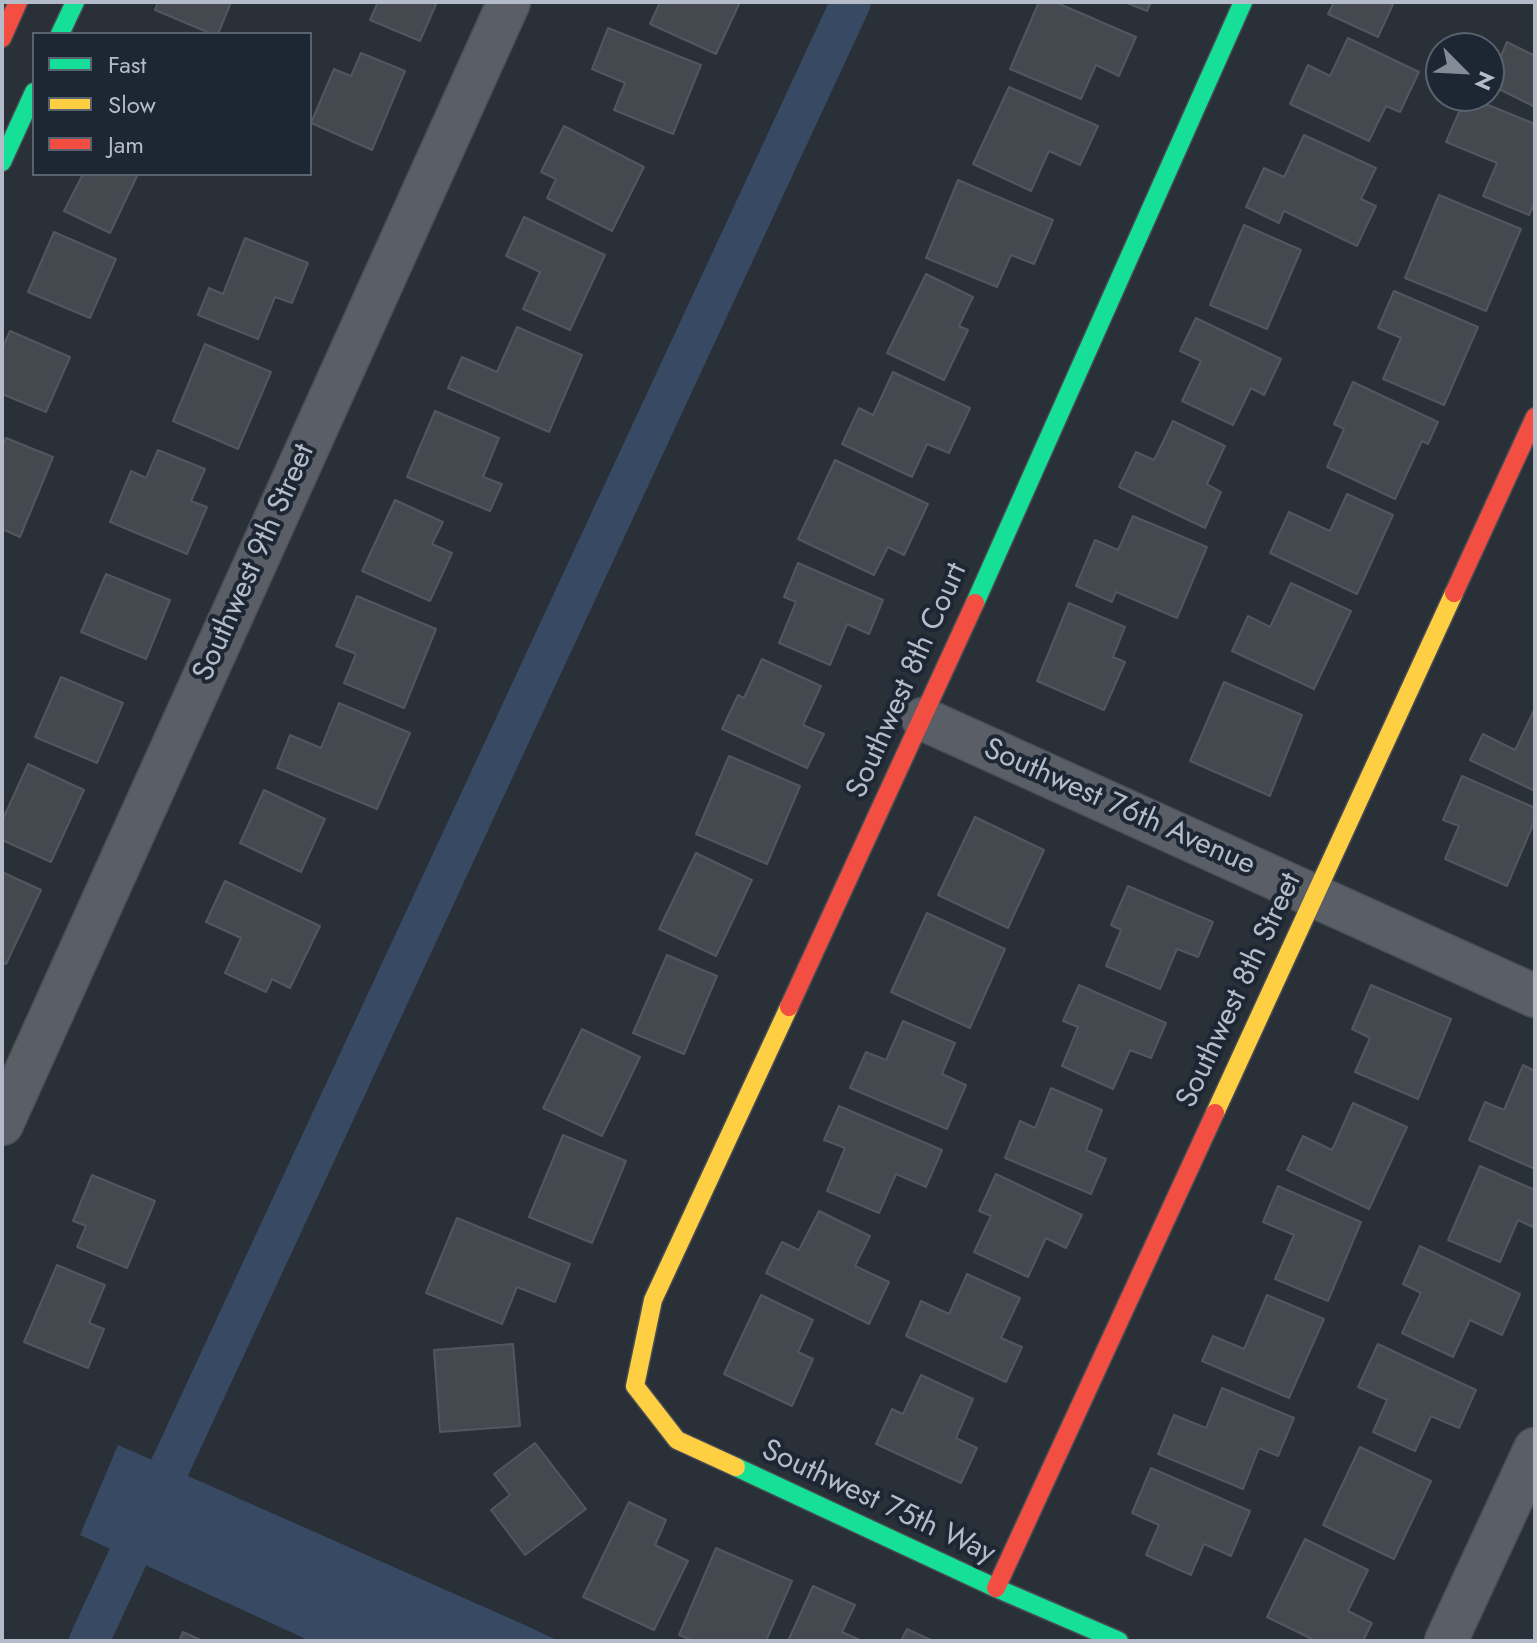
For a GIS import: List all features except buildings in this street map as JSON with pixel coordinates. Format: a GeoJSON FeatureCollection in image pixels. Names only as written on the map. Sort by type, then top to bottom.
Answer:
{"type":"FeatureCollection","features":[{"type":"Feature","properties":{"kind":"street"},"geometry":{"type":"LineString","coordinates":[[2,38],[18,2]]}},
{"type":"Feature","properties":{"kind":"street"},"geometry":{"type":"LineString","coordinates":[[61,32],[75,2]]}},
{"type":"Feature","properties":{"kind":"street","name":"Southwest 9th Street"},"geometry":{"type":"LineString","coordinates":[[2,1124],[509,2]]}},
{"type":"Feature","properties":{"kind":"street","name":"Southwest 8th Court"},"geometry":{"type":"LineString","coordinates":[[635,1386],[653,1300],[923,719],[1243,2]]}},
{"type":"Feature","properties":{"kind":"street"},"geometry":{"type":"LineString","coordinates":[[2,162],[32,96]]}},
{"type":"Feature","properties":{"kind":"street","name":"Southwest 8th Street"},"geometry":{"type":"LineString","coordinates":[[996,1588],[1535,417]]}},
{"type":"Feature","properties":{"kind":"street","name":"Southwest 76th Avenue"},"geometry":{"type":"LineString","coordinates":[[923,719],[1535,996]]}},
{"type":"Feature","properties":{"kind":"street","name":"Southwest 75th Way"},"geometry":{"type":"LineString","coordinates":[[635,1386],[677,1440],[996,1588],[1119,1641]]}},
{"type":"Feature","properties":{"kind":"street"},"geometry":{"type":"LineString","coordinates":[[1446,1641],[1535,1449]]}},
{"type":"Feature","properties":{"kind":"water"},"geometry":{"type":"Polygon","coordinates":[[[118,1445],[559,1641],[310,1641],[80,1535],[118,1445]]]}},
{"type":"Feature","properties":{"kind":"waterway"},"geometry":{"type":"LineString","coordinates":[[89,1641],[851,2]]}},
{"type":"Feature","properties":{"kind":"traffic: fast"},"geometry":{"type":"LineString","coordinates":[[61,32],[75,2]]}},
{"type":"Feature","properties":{"kind":"traffic: fast"},"geometry":{"type":"LineString","coordinates":[[975,603],[1243,2]]}},
{"type":"Feature","properties":{"kind":"traffic: fast"},"geometry":{"type":"LineString","coordinates":[[2,162],[32,96]]}},
{"type":"Feature","properties":{"kind":"traffic: fast"},"geometry":{"type":"LineString","coordinates":[[736,1467],[996,1588],[1119,1641]]}},
{"type":"Feature","properties":{"kind":"traffic: slow"},"geometry":{"type":"LineString","coordinates":[[1215,1113],[1454,593]]}},
{"type":"Feature","properties":{"kind":"traffic: slow"},"geometry":{"type":"LineString","coordinates":[[736,1467],[677,1440],[635,1386],[653,1300],[789,1007]]}},
{"type":"Feature","properties":{"kind":"traffic: jam"},"geometry":{"type":"LineString","coordinates":[[2,38],[18,2]]}},
{"type":"Feature","properties":{"kind":"traffic: jam"},"geometry":{"type":"LineString","coordinates":[[1454,593],[1535,417]]}},
{"type":"Feature","properties":{"kind":"traffic: jam"},"geometry":{"type":"LineString","coordinates":[[789,1007],[975,603]]}},
{"type":"Feature","properties":{"kind":"traffic: jam"},"geometry":{"type":"LineString","coordinates":[[996,1588],[1215,1113]]}}]}
